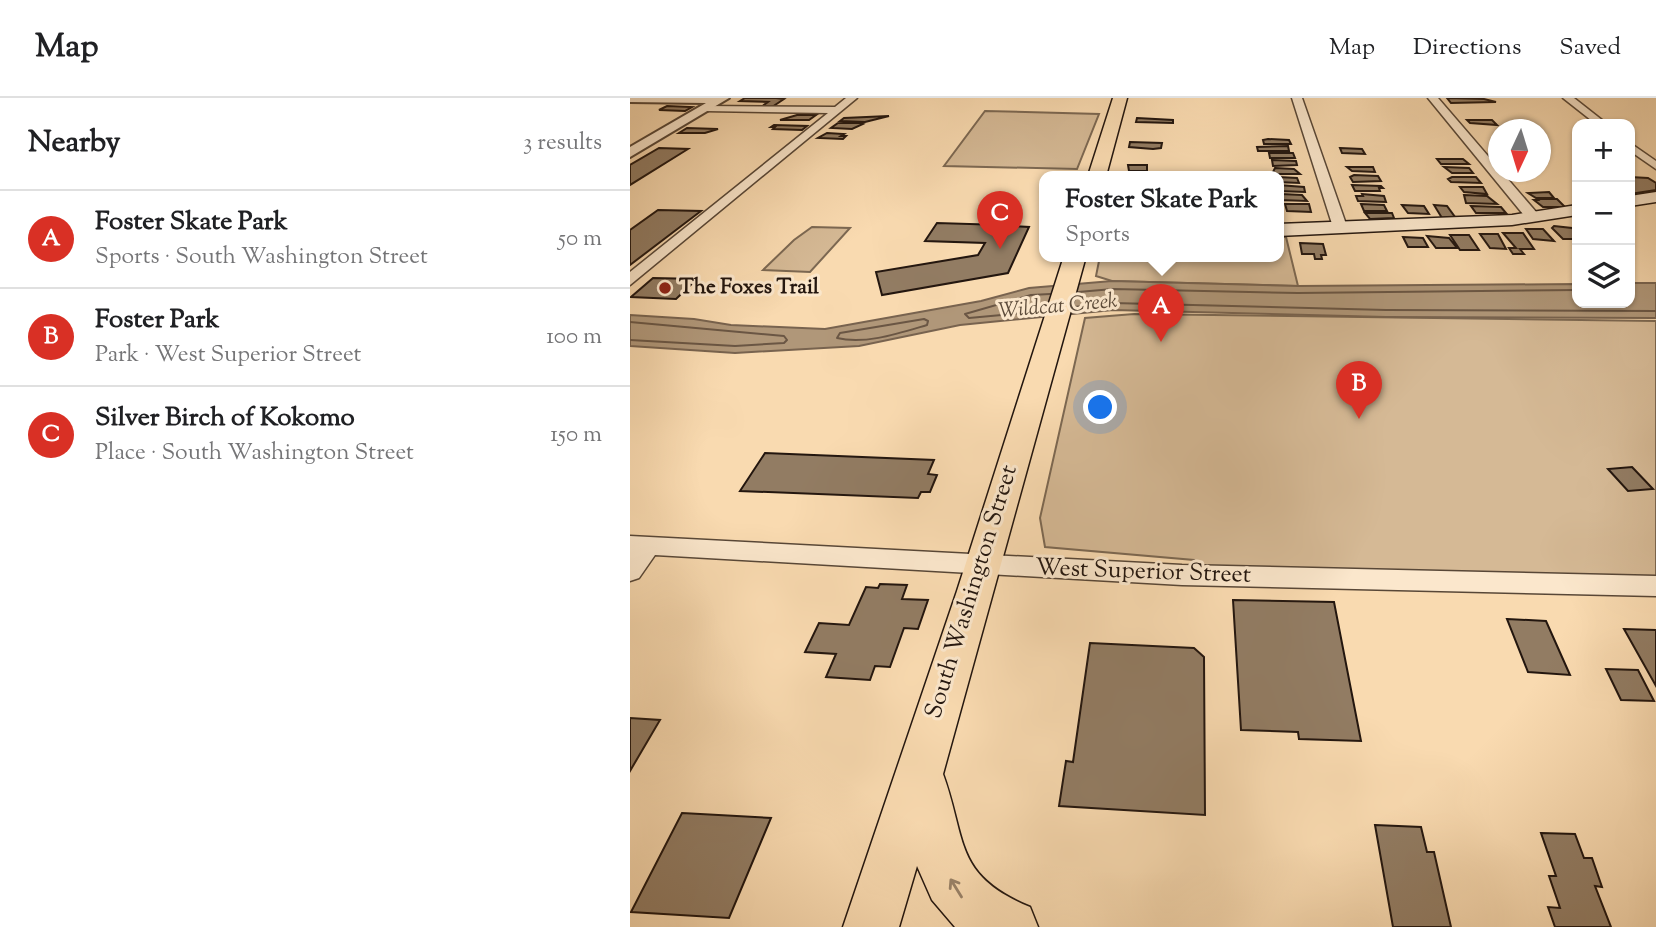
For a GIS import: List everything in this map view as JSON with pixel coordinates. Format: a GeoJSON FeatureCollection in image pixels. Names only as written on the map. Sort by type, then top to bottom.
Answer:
{"type":"FeatureCollection","features":[{"type":"Feature","properties":{"kind":"main road"},"geometry":{"type":"LineString","coordinates":[[1098,171],[1120,98]]}},
{"type":"Feature","properties":{"kind":"main road"},"geometry":{"type":"LineString","coordinates":[[1635,200],[1656,197]]}},
{"type":"Feature","properties":{"kind":"main road"},"geometry":{"type":"LineString","coordinates":[[1284,230],[1532,216],[1572,211]]}},
{"type":"Feature","properties":{"kind":"main road","name":"South Washington Street"},"geometry":{"type":"LineString","coordinates":[[871,927],[1073,262]]}},
{"type":"Feature","properties":{"kind":"main road"},"geometry":{"type":"LineString","coordinates":[[918,770],[925,791],[932,837],[951,881],[971,907],[984,917],[1010,927]]}},
{"type":"Feature","properties":{"kind":"street"},"geometry":{"type":"LineString","coordinates":[[630,279],[852,98]]}},
{"type":"Feature","properties":{"kind":"street"},"geometry":{"type":"LineString","coordinates":[[1297,98],[1340,227]]}},
{"type":"Feature","properties":{"kind":"street"},"geometry":{"type":"LineString","coordinates":[[1433,98],[1532,216]]}},
{"type":"Feature","properties":{"kind":"street"},"geometry":{"type":"LineString","coordinates":[[1568,98],[1595,119]]}},
{"type":"Feature","properties":{"kind":"street"},"geometry":{"type":"LineString","coordinates":[[630,99],[722,99]]}},
{"type":"Feature","properties":{"kind":"street"},"geometry":{"type":"LineString","coordinates":[[630,153],[722,99]]}},
{"type":"Feature","properties":{"kind":"street"},"geometry":{"type":"LineString","coordinates":[[706,108],[837,110]]}},
{"type":"Feature","properties":{"kind":"street"},"geometry":{"type":"LineString","coordinates":[[1635,150],[1656,166]]}},
{"type":"Feature","properties":{"kind":"street"},"geometry":{"type":"LineString","coordinates":[[630,571],[640,546]]}},
{"type":"Feature","properties":{"kind":"street","name":"West Superior Street"},"geometry":{"type":"LineString","coordinates":[[640,546],[1182,575],[1656,586]]}},
{"type":"Feature","properties":{"kind":"shaded area"},"geometry":{"type":"Polygon","coordinates":[[[985,111],[1099,114],[1077,169],[944,166],[985,111]]]}},
{"type":"Feature","properties":{"kind":"shaded area"},"geometry":{"type":"Polygon","coordinates":[[[812,227],[850,228],[810,272],[763,270],[794,240],[812,227]]]}},
{"type":"Feature","properties":{"kind":"shaded area"},"geometry":{"type":"Polygon","coordinates":[[[1286,237],[1298,286],[1112,281],[1096,276],[1099,262],[1284,262],[1286,237]]]}},
{"type":"Feature","properties":{"kind":"shaded area"},"geometry":{"type":"Polygon","coordinates":[[[1134,314],[1656,321],[1656,578],[1198,570],[1194,560],[1045,547],[1040,518],[1085,318],[1134,314]]]}},
{"type":"Feature","properties":{"kind":"water","name":"Wildcat Creek"},"geometry":{"type":"Polygon","coordinates":[[[1112,281],[1298,286],[1572,284],[1572,308],[1635,308],[1635,283],[1656,283],[1656,318],[1386,317],[1113,310],[960,325],[859,346],[735,353],[630,346],[630,315],[694,319],[731,325],[825,329],[981,301],[1029,288],[1112,281]]]}},
{"type":"Feature","properties":{"kind":"building"},"geometry":{"type":"Polygon","coordinates":[[[745,98],[784,99],[772,107],[761,107],[768,102],[740,101],[745,98]]]}},
{"type":"Feature","properties":{"kind":"building"},"geometry":{"type":"Polygon","coordinates":[[[1447,98],[1484,99],[1496,102],[1451,103],[1447,98]]]}},
{"type":"Feature","properties":{"kind":"building"},"geometry":{"type":"Polygon","coordinates":[[[667,106],[692,107],[685,111],[659,110],[667,106]]]}},
{"type":"Feature","properties":{"kind":"building"},"geometry":{"type":"Polygon","coordinates":[[[797,115],[816,115],[809,120],[780,120],[797,115]]]}},
{"type":"Feature","properties":{"kind":"building"},"geometry":{"type":"Polygon","coordinates":[[[889,116],[865,122],[840,121],[844,118],[889,116]]]}},
{"type":"Feature","properties":{"kind":"building"},"geometry":{"type":"Polygon","coordinates":[[[1137,118],[1173,120],[1173,123],[1136,122],[1137,118]]]}},
{"type":"Feature","properties":{"kind":"building"},"geometry":{"type":"Polygon","coordinates":[[[1467,120],[1488,120],[1488,124],[1470,123],[1467,120]]]}},
{"type":"Feature","properties":{"kind":"building"},"geometry":{"type":"Polygon","coordinates":[[[838,123],[863,124],[852,129],[831,128],[838,123]]]}},
{"type":"Feature","properties":{"kind":"building"},"geometry":{"type":"Polygon","coordinates":[[[807,126],[802,130],[773,129],[775,127],[771,127],[807,126]]]}},
{"type":"Feature","properties":{"kind":"building"},"geometry":{"type":"Polygon","coordinates":[[[687,128],[718,129],[705,133],[679,133],[687,128]]]}},
{"type":"Feature","properties":{"kind":"building"},"geometry":{"type":"Polygon","coordinates":[[[827,133],[846,136],[843,139],[818,138],[827,133]]]}},
{"type":"Feature","properties":{"kind":"building"},"geometry":{"type":"Polygon","coordinates":[[[1263,140],[1289,140],[1291,144],[1264,144],[1263,140]]]}},
{"type":"Feature","properties":{"kind":"building"},"geometry":{"type":"Polygon","coordinates":[[[1130,142],[1162,143],[1161,148],[1153,149],[1129,147],[1130,142]]]}},
{"type":"Feature","properties":{"kind":"building"},"geometry":{"type":"Polygon","coordinates":[[[1288,146],[1289,151],[1258,151],[1257,147],[1288,146]]]}},
{"type":"Feature","properties":{"kind":"building"},"geometry":{"type":"Polygon","coordinates":[[[659,148],[688,149],[630,185],[630,165],[659,148]]]}},
{"type":"Feature","properties":{"kind":"building"},"geometry":{"type":"Polygon","coordinates":[[[1340,148],[1362,149],[1365,154],[1342,153],[1340,148]]]}},
{"type":"Feature","properties":{"kind":"building"},"geometry":{"type":"Polygon","coordinates":[[[1269,153],[1293,153],[1295,158],[1270,158],[1269,153]]]}},
{"type":"Feature","properties":{"kind":"building"},"geometry":{"type":"Polygon","coordinates":[[[1437,159],[1463,159],[1469,164],[1441,164],[1437,159]]]}},
{"type":"Feature","properties":{"kind":"building"},"geometry":{"type":"Polygon","coordinates":[[[1272,160],[1296,161],[1297,165],[1273,166],[1272,160]]]}},
{"type":"Feature","properties":{"kind":"building"},"geometry":{"type":"Polygon","coordinates":[[[1128,165],[1147,165],[1147,171],[1129,171],[1128,165]]]}},
{"type":"Feature","properties":{"kind":"building"},"geometry":{"type":"Polygon","coordinates":[[[1347,167],[1373,167],[1375,172],[1352,171],[1347,167]]]}},
{"type":"Feature","properties":{"kind":"building"},"geometry":{"type":"Polygon","coordinates":[[[1444,167],[1469,168],[1473,173],[1452,173],[1444,167]]]}},
{"type":"Feature","properties":{"kind":"building"},"geometry":{"type":"Polygon","coordinates":[[[1275,168],[1294,169],[1300,174],[1284,174],[1284,171],[1274,171],[1275,168]]]}},
{"type":"Feature","properties":{"kind":"building"},"geometry":{"type":"Polygon","coordinates":[[[1378,176],[1381,181],[1353,182],[1350,177],[1378,176]]]}},
{"type":"Feature","properties":{"kind":"building"},"geometry":{"type":"Polygon","coordinates":[[[1284,177],[1297,178],[1299,183],[1284,182],[1284,177]]]}},
{"type":"Feature","properties":{"kind":"building"},"geometry":{"type":"Polygon","coordinates":[[[1476,177],[1481,183],[1451,182],[1448,179],[1476,177]]]}},
{"type":"Feature","properties":{"kind":"building"},"geometry":{"type":"Polygon","coordinates":[[[1635,177],[1648,178],[1656,183],[1656,190],[1635,193],[1635,177]]]}},
{"type":"Feature","properties":{"kind":"building"},"geometry":{"type":"Polygon","coordinates":[[[1284,185],[1304,187],[1305,192],[1284,191],[1284,185]]]}},
{"type":"Feature","properties":{"kind":"building"},"geometry":{"type":"Polygon","coordinates":[[[1352,185],[1383,188],[1379,188],[1380,191],[1355,191],[1352,185]]]}},
{"type":"Feature","properties":{"kind":"building"},"geometry":{"type":"Polygon","coordinates":[[[1460,187],[1483,187],[1487,194],[1464,192],[1460,187]]]}},
{"type":"Feature","properties":{"kind":"building"},"geometry":{"type":"Polygon","coordinates":[[[1549,192],[1554,198],[1536,198],[1528,193],[1549,192]]]}},
{"type":"Feature","properties":{"kind":"building"},"geometry":{"type":"Polygon","coordinates":[[[1284,194],[1302,195],[1307,201],[1284,200],[1284,194]]]}},
{"type":"Feature","properties":{"kind":"building"},"geometry":{"type":"Polygon","coordinates":[[[1362,194],[1384,196],[1386,202],[1358,201],[1356,196],[1363,196],[1362,194]]]}},
{"type":"Feature","properties":{"kind":"building"},"geometry":{"type":"Polygon","coordinates":[[[1464,195],[1487,196],[1497,204],[1466,203],[1464,195]]]}},
{"type":"Feature","properties":{"kind":"building"},"geometry":{"type":"Polygon","coordinates":[[[1557,199],[1565,207],[1543,207],[1534,200],[1557,199]]]}},
{"type":"Feature","properties":{"kind":"building"},"geometry":{"type":"Polygon","coordinates":[[[1285,204],[1309,204],[1311,212],[1287,211],[1285,204]]]}},
{"type":"Feature","properties":{"kind":"building"},"geometry":{"type":"Polygon","coordinates":[[[1361,204],[1384,205],[1387,211],[1364,211],[1361,204]]]}},
{"type":"Feature","properties":{"kind":"building"},"geometry":{"type":"Polygon","coordinates":[[[1402,205],[1424,206],[1429,214],[1408,213],[1402,205]]]}},
{"type":"Feature","properties":{"kind":"building"},"geometry":{"type":"Polygon","coordinates":[[[1434,205],[1447,206],[1455,217],[1442,218],[1434,205]]]}},
{"type":"Feature","properties":{"kind":"building"},"geometry":{"type":"Polygon","coordinates":[[[1471,206],[1501,207],[1506,213],[1476,213],[1471,206]]]}},
{"type":"Feature","properties":{"kind":"building"},"geometry":{"type":"Polygon","coordinates":[[[658,210],[701,211],[630,265],[630,230],[658,210]]]}},
{"type":"Feature","properties":{"kind":"building"},"geometry":{"type":"Polygon","coordinates":[[[1365,213],[1392,213],[1394,218],[1370,219],[1365,213]]]}},
{"type":"Feature","properties":{"kind":"building"},"geometry":{"type":"Polygon","coordinates":[[[1007,215],[1016,215],[1011,226],[1029,227],[1008,273],[882,295],[876,272],[978,255],[985,243],[925,241],[937,223],[1002,225],[1007,215]]]}},
{"type":"Feature","properties":{"kind":"building"},"geometry":{"type":"Polygon","coordinates":[[[1552,228],[1572,228],[1572,239],[1563,239],[1552,228]]]}},
{"type":"Feature","properties":{"kind":"building"},"geometry":{"type":"Polygon","coordinates":[[[1526,229],[1543,229],[1554,241],[1533,239],[1526,229]]]}},
{"type":"Feature","properties":{"kind":"building"},"geometry":{"type":"Polygon","coordinates":[[[1503,233],[1523,233],[1534,249],[1520,249],[1524,254],[1513,254],[1509,248],[1516,248],[1503,233]]]}},
{"type":"Feature","properties":{"kind":"building"},"geometry":{"type":"Polygon","coordinates":[[[1480,234],[1498,234],[1506,249],[1490,248],[1480,234]]]}},
{"type":"Feature","properties":{"kind":"building"},"geometry":{"type":"Polygon","coordinates":[[[1450,235],[1469,235],[1479,250],[1460,250],[1450,235]]]}},
{"type":"Feature","properties":{"kind":"building"},"geometry":{"type":"Polygon","coordinates":[[[1427,236],[1449,238],[1457,248],[1436,248],[1427,236]]]}},
{"type":"Feature","properties":{"kind":"building"},"geometry":{"type":"Polygon","coordinates":[[[1403,237],[1423,238],[1428,247],[1408,247],[1403,237]]]}},
{"type":"Feature","properties":{"kind":"building"},"geometry":{"type":"Polygon","coordinates":[[[1300,243],[1323,244],[1326,255],[1321,255],[1322,259],[1315,259],[1314,254],[1302,254],[1300,243]]]}},
{"type":"Feature","properties":{"kind":"building","name":"The Foxes Trail"},"geometry":{"type":"Polygon","coordinates":[[[653,278],[697,279],[676,299],[631,297],[653,278]]]}},
{"type":"Feature","properties":{"kind":"building"},"geometry":{"type":"Polygon","coordinates":[[[765,453],[934,460],[928,474],[937,475],[930,492],[921,492],[918,498],[740,491],[765,453]]]}},
{"type":"Feature","properties":{"kind":"building"},"geometry":{"type":"Polygon","coordinates":[[[1632,467],[1653,489],[1628,491],[1608,469],[1632,467]]]}},
{"type":"Feature","properties":{"kind":"building"},"geometry":{"type":"Polygon","coordinates":[[[880,584],[907,585],[902,599],[928,600],[918,629],[904,628],[890,667],[875,666],[870,680],[826,677],[836,654],[805,652],[819,623],[849,625],[866,587],[878,588],[880,584]]]}},
{"type":"Feature","properties":{"kind":"building"},"geometry":{"type":"Polygon","coordinates":[[[1233,600],[1334,602],[1361,741],[1299,739],[1298,732],[1241,730],[1233,600]]]}},
{"type":"Feature","properties":{"kind":"building"},"geometry":{"type":"Polygon","coordinates":[[[1507,619],[1546,621],[1570,675],[1528,672],[1507,619]]]}},
{"type":"Feature","properties":{"kind":"building"},"geometry":{"type":"Polygon","coordinates":[[[1624,629],[1656,630],[1656,686],[1624,629]]]}},
{"type":"Feature","properties":{"kind":"building"},"geometry":{"type":"Polygon","coordinates":[[[1090,643],[1194,648],[1204,657],[1205,815],[1059,806],[1066,761],[1073,762],[1090,643]]]}},
{"type":"Feature","properties":{"kind":"building"},"geometry":{"type":"Polygon","coordinates":[[[1606,669],[1638,670],[1654,701],[1621,700],[1606,669]]]}},
{"type":"Feature","properties":{"kind":"building"},"geometry":{"type":"Polygon","coordinates":[[[630,718],[660,720],[630,771],[630,718]]]}},
{"type":"Feature","properties":{"kind":"building"},"geometry":{"type":"Polygon","coordinates":[[[682,813],[771,818],[729,918],[631,912],[682,813]]]}},
{"type":"Feature","properties":{"kind":"building"},"geometry":{"type":"Polygon","coordinates":[[[1375,825],[1421,827],[1427,852],[1434,852],[1451,927],[1393,927],[1375,825]]]}},
{"type":"Feature","properties":{"kind":"building"},"geometry":{"type":"Polygon","coordinates":[[[1541,833],[1575,834],[1584,858],[1592,858],[1602,887],[1595,886],[1611,927],[1555,927],[1548,907],[1560,908],[1549,876],[1556,876],[1541,833]]]}},
{"type":"Feature","properties":{"kind":"place","name":"Silver Birch of Kokomo"},"geometry":{"type":"Point","coordinates":[1000,249]}},
{"type":"Feature","properties":{"kind":"place","name":"The Foxes Trail"},"geometry":{"type":"Point","coordinates":[665,288]}},
{"type":"Feature","properties":{"kind":"place","name":"Foster Skate Park"},"geometry":{"type":"Point","coordinates":[1161,342]}},
{"type":"Feature","properties":{"kind":"place","name":"Foster Park"},"geometry":{"type":"Point","coordinates":[1359,419]}}]}
